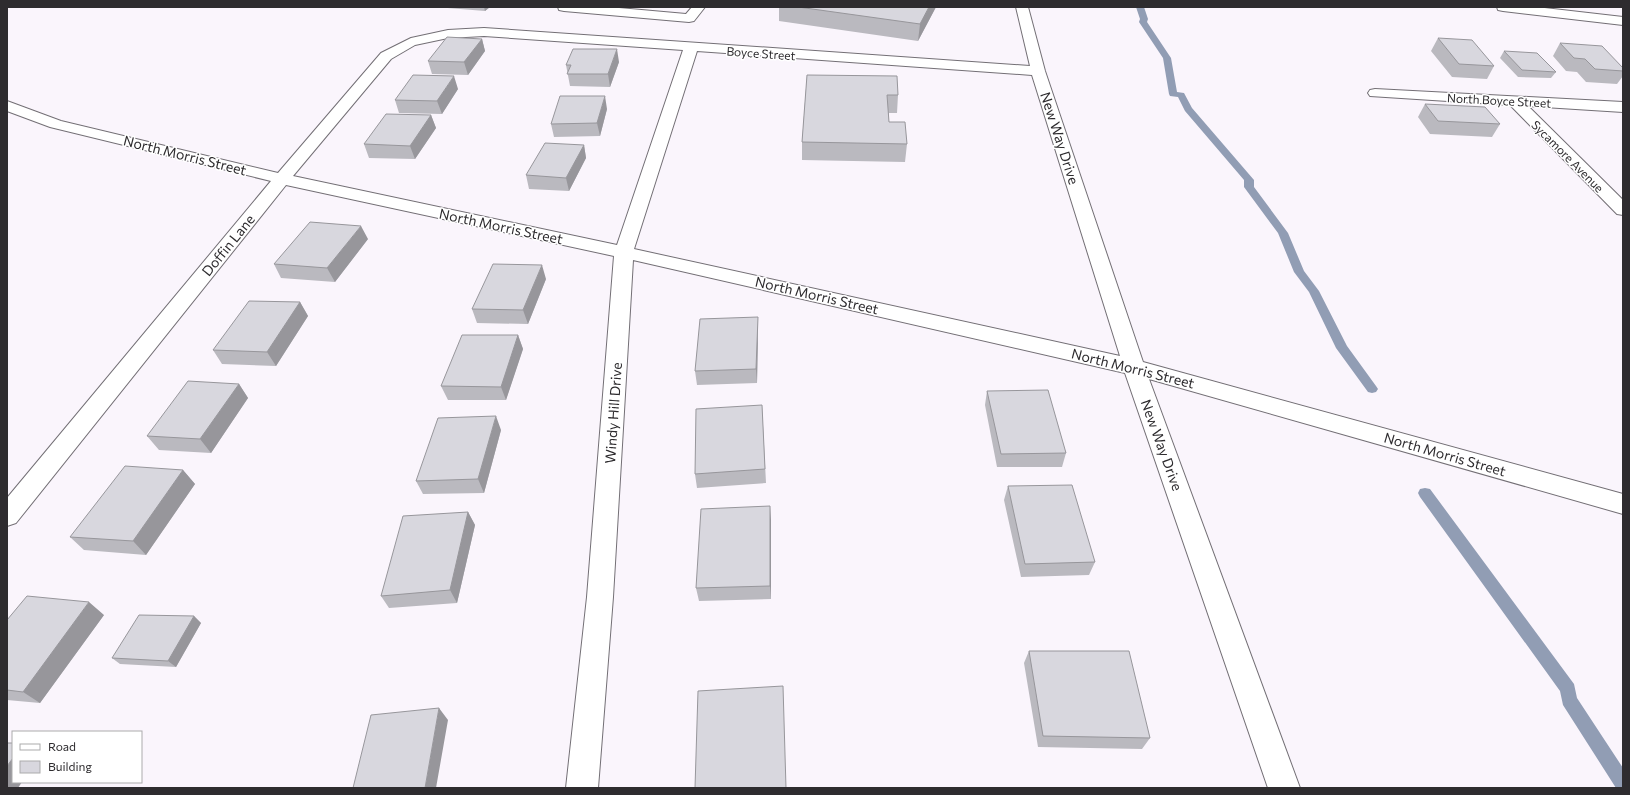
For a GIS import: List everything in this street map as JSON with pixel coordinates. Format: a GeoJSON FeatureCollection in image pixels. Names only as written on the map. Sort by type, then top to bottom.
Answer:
{"type":"FeatureCollection","features":[{"type":"Feature","properties":{"kind":"street"},"geometry":{"type":"LineString","coordinates":[[564,7],[689,18],[699,7]]}},
{"type":"Feature","properties":{"kind":"street","name":"New Way Drive"},"geometry":{"type":"LineString","coordinates":[[1022,7],[1038,71],[1134,367],[1284,788]]}},
{"type":"Feature","properties":{"kind":"street"},"geometry":{"type":"LineString","coordinates":[[1503,7],[1623,21]]}},
{"type":"Feature","properties":{"kind":"street","name":"Boyce Street"},"geometry":{"type":"LineString","coordinates":[[484,32],[751,52],[1038,71]]}},
{"type":"Feature","properties":{"kind":"street","name":"Doffin Lane"},"geometry":{"type":"LineString","coordinates":[[12,504],[386,56],[411,42],[448,34],[484,32]]}},
{"type":"Feature","properties":{"kind":"street","name":"Windy Hill Drive"},"geometry":{"type":"LineString","coordinates":[[582,788],[600,597],[624,252],[691,47]]}},
{"type":"Feature","properties":{"kind":"street","name":"North Boyce Street"},"geometry":{"type":"LineString","coordinates":[[1375,93],[1623,107]]}},
{"type":"Feature","properties":{"kind":"street","name":"Sycamore Avenue"},"geometry":{"type":"LineString","coordinates":[[1514,101],[1623,210]]}},
{"type":"Feature","properties":{"kind":"street","name":"North Morris Street"},"geometry":{"type":"LineString","coordinates":[[7,106],[56,124],[282,179],[624,252],[1134,367],[1623,504]]}},
{"type":"Feature","properties":{"kind":"building"},"geometry":{"type":"Polygon","coordinates":[[[798,7],[929,7],[920,24],[798,7]]]}},
{"type":"Feature","properties":{"kind":"building"},"geometry":{"type":"Polygon","coordinates":[[[447,37],[482,39],[464,62],[428,61],[447,37]]]}},
{"type":"Feature","properties":{"kind":"building"},"geometry":{"type":"Polygon","coordinates":[[[1438,38],[1472,40],[1494,66],[1459,64],[1438,38]]]}},
{"type":"Feature","properties":{"kind":"building"},"geometry":{"type":"Polygon","coordinates":[[[1560,43],[1602,46],[1623,68],[1623,71],[1595,69],[1585,59],[1574,58],[1560,43]]]}},
{"type":"Feature","properties":{"kind":"building"},"geometry":{"type":"Polygon","coordinates":[[[573,49],[617,49],[608,74],[567,74],[571,65],[566,65],[573,49]]]}},
{"type":"Feature","properties":{"kind":"building"},"geometry":{"type":"Polygon","coordinates":[[[1504,51],[1537,53],[1556,72],[1522,70],[1504,51]]]}},
{"type":"Feature","properties":{"kind":"building"},"geometry":{"type":"Polygon","coordinates":[[[413,75],[454,76],[437,101],[395,100],[413,75]]]}},
{"type":"Feature","properties":{"kind":"building"},"geometry":{"type":"Polygon","coordinates":[[[807,75],[897,76],[898,95],[887,95],[889,122],[905,122],[907,144],[802,142],[807,75]]]}},
{"type":"Feature","properties":{"kind":"building"},"geometry":{"type":"Polygon","coordinates":[[[560,96],[605,96],[597,123],[551,124],[560,96]]]}},
{"type":"Feature","properties":{"kind":"building"},"geometry":{"type":"Polygon","coordinates":[[[1425,104],[1485,107],[1500,124],[1438,121],[1425,104]]]}},
{"type":"Feature","properties":{"kind":"building"},"geometry":{"type":"Polygon","coordinates":[[[386,114],[431,115],[410,146],[364,144],[386,114]]]}},
{"type":"Feature","properties":{"kind":"building"},"geometry":{"type":"Polygon","coordinates":[[[545,143],[584,145],[566,178],[526,175],[545,143]]]}},
{"type":"Feature","properties":{"kind":"building"},"geometry":{"type":"Polygon","coordinates":[[[310,222],[361,226],[327,268],[274,264],[310,222]]]}},
{"type":"Feature","properties":{"kind":"building"},"geometry":{"type":"Polygon","coordinates":[[[493,264],[542,265],[523,310],[472,309],[493,264]]]}},
{"type":"Feature","properties":{"kind":"building"},"geometry":{"type":"Polygon","coordinates":[[[249,301],[300,302],[267,352],[213,350],[249,301]]]}},
{"type":"Feature","properties":{"kind":"building"},"geometry":{"type":"Polygon","coordinates":[[[758,317],[756,369],[695,371],[700,319],[758,317]]]}},
{"type":"Feature","properties":{"kind":"building"},"geometry":{"type":"Polygon","coordinates":[[[462,335],[518,335],[501,387],[441,386],[462,335]]]}},
{"type":"Feature","properties":{"kind":"building"},"geometry":{"type":"Polygon","coordinates":[[[188,381],[239,384],[200,439],[147,436],[188,381]]]}},
{"type":"Feature","properties":{"kind":"building"},"geometry":{"type":"Polygon","coordinates":[[[1048,390],[1066,453],[1001,454],[987,391],[1048,390]]]}},
{"type":"Feature","properties":{"kind":"building"},"geometry":{"type":"Polygon","coordinates":[[[762,405],[765,469],[695,474],[696,409],[762,405]]]}},
{"type":"Feature","properties":{"kind":"building"},"geometry":{"type":"Polygon","coordinates":[[[496,416],[478,479],[416,481],[438,418],[496,416]]]}},
{"type":"Feature","properties":{"kind":"building"},"geometry":{"type":"Polygon","coordinates":[[[125,466],[183,470],[133,541],[70,537],[125,466]]]}},
{"type":"Feature","properties":{"kind":"building"},"geometry":{"type":"Polygon","coordinates":[[[1072,485],[1095,562],[1025,564],[1008,486],[1072,485]]]}},
{"type":"Feature","properties":{"kind":"building"},"geometry":{"type":"Polygon","coordinates":[[[770,506],[770,586],[696,588],[701,509],[770,506]]]}},
{"type":"Feature","properties":{"kind":"building"},"geometry":{"type":"Polygon","coordinates":[[[468,512],[450,590],[381,596],[403,516],[468,512]]]}},
{"type":"Feature","properties":{"kind":"building"},"geometry":{"type":"Polygon","coordinates":[[[27,596],[89,602],[23,692],[7,690],[7,620],[27,596]]]}},
{"type":"Feature","properties":{"kind":"building"},"geometry":{"type":"Polygon","coordinates":[[[139,615],[194,616],[168,661],[112,658],[139,615]]]}},
{"type":"Feature","properties":{"kind":"building"},"geometry":{"type":"Polygon","coordinates":[[[1029,651],[1129,651],[1150,738],[1043,736],[1029,651]]]}},
{"type":"Feature","properties":{"kind":"building"},"geometry":{"type":"Polygon","coordinates":[[[783,686],[786,788],[695,788],[698,691],[783,686]]]}},
{"type":"Feature","properties":{"kind":"building"},"geometry":{"type":"Polygon","coordinates":[[[439,708],[425,788],[353,788],[371,715],[439,708]]]}},
{"type":"Feature","properties":{"kind":"building"},"geometry":{"type":"Polygon","coordinates":[[[7,743],[12,743],[12,759],[7,766],[7,743]]]}},
{"type":"Feature","properties":{"kind":"waterway"},"geometry":{"type":"LineString","coordinates":[[1140,7],[1144,19],[1143,22],[1167,58],[1173,94],[1181,95],[1188,109],[1249,180],[1249,187],[1283,233],[1299,272],[1314,291],[1342,348],[1372,389]]}},
{"type":"Feature","properties":{"kind":"waterway"},"geometry":{"type":"LineString","coordinates":[[1425,493],[1568,689],[1569,700],[1623,783]]}}]}
